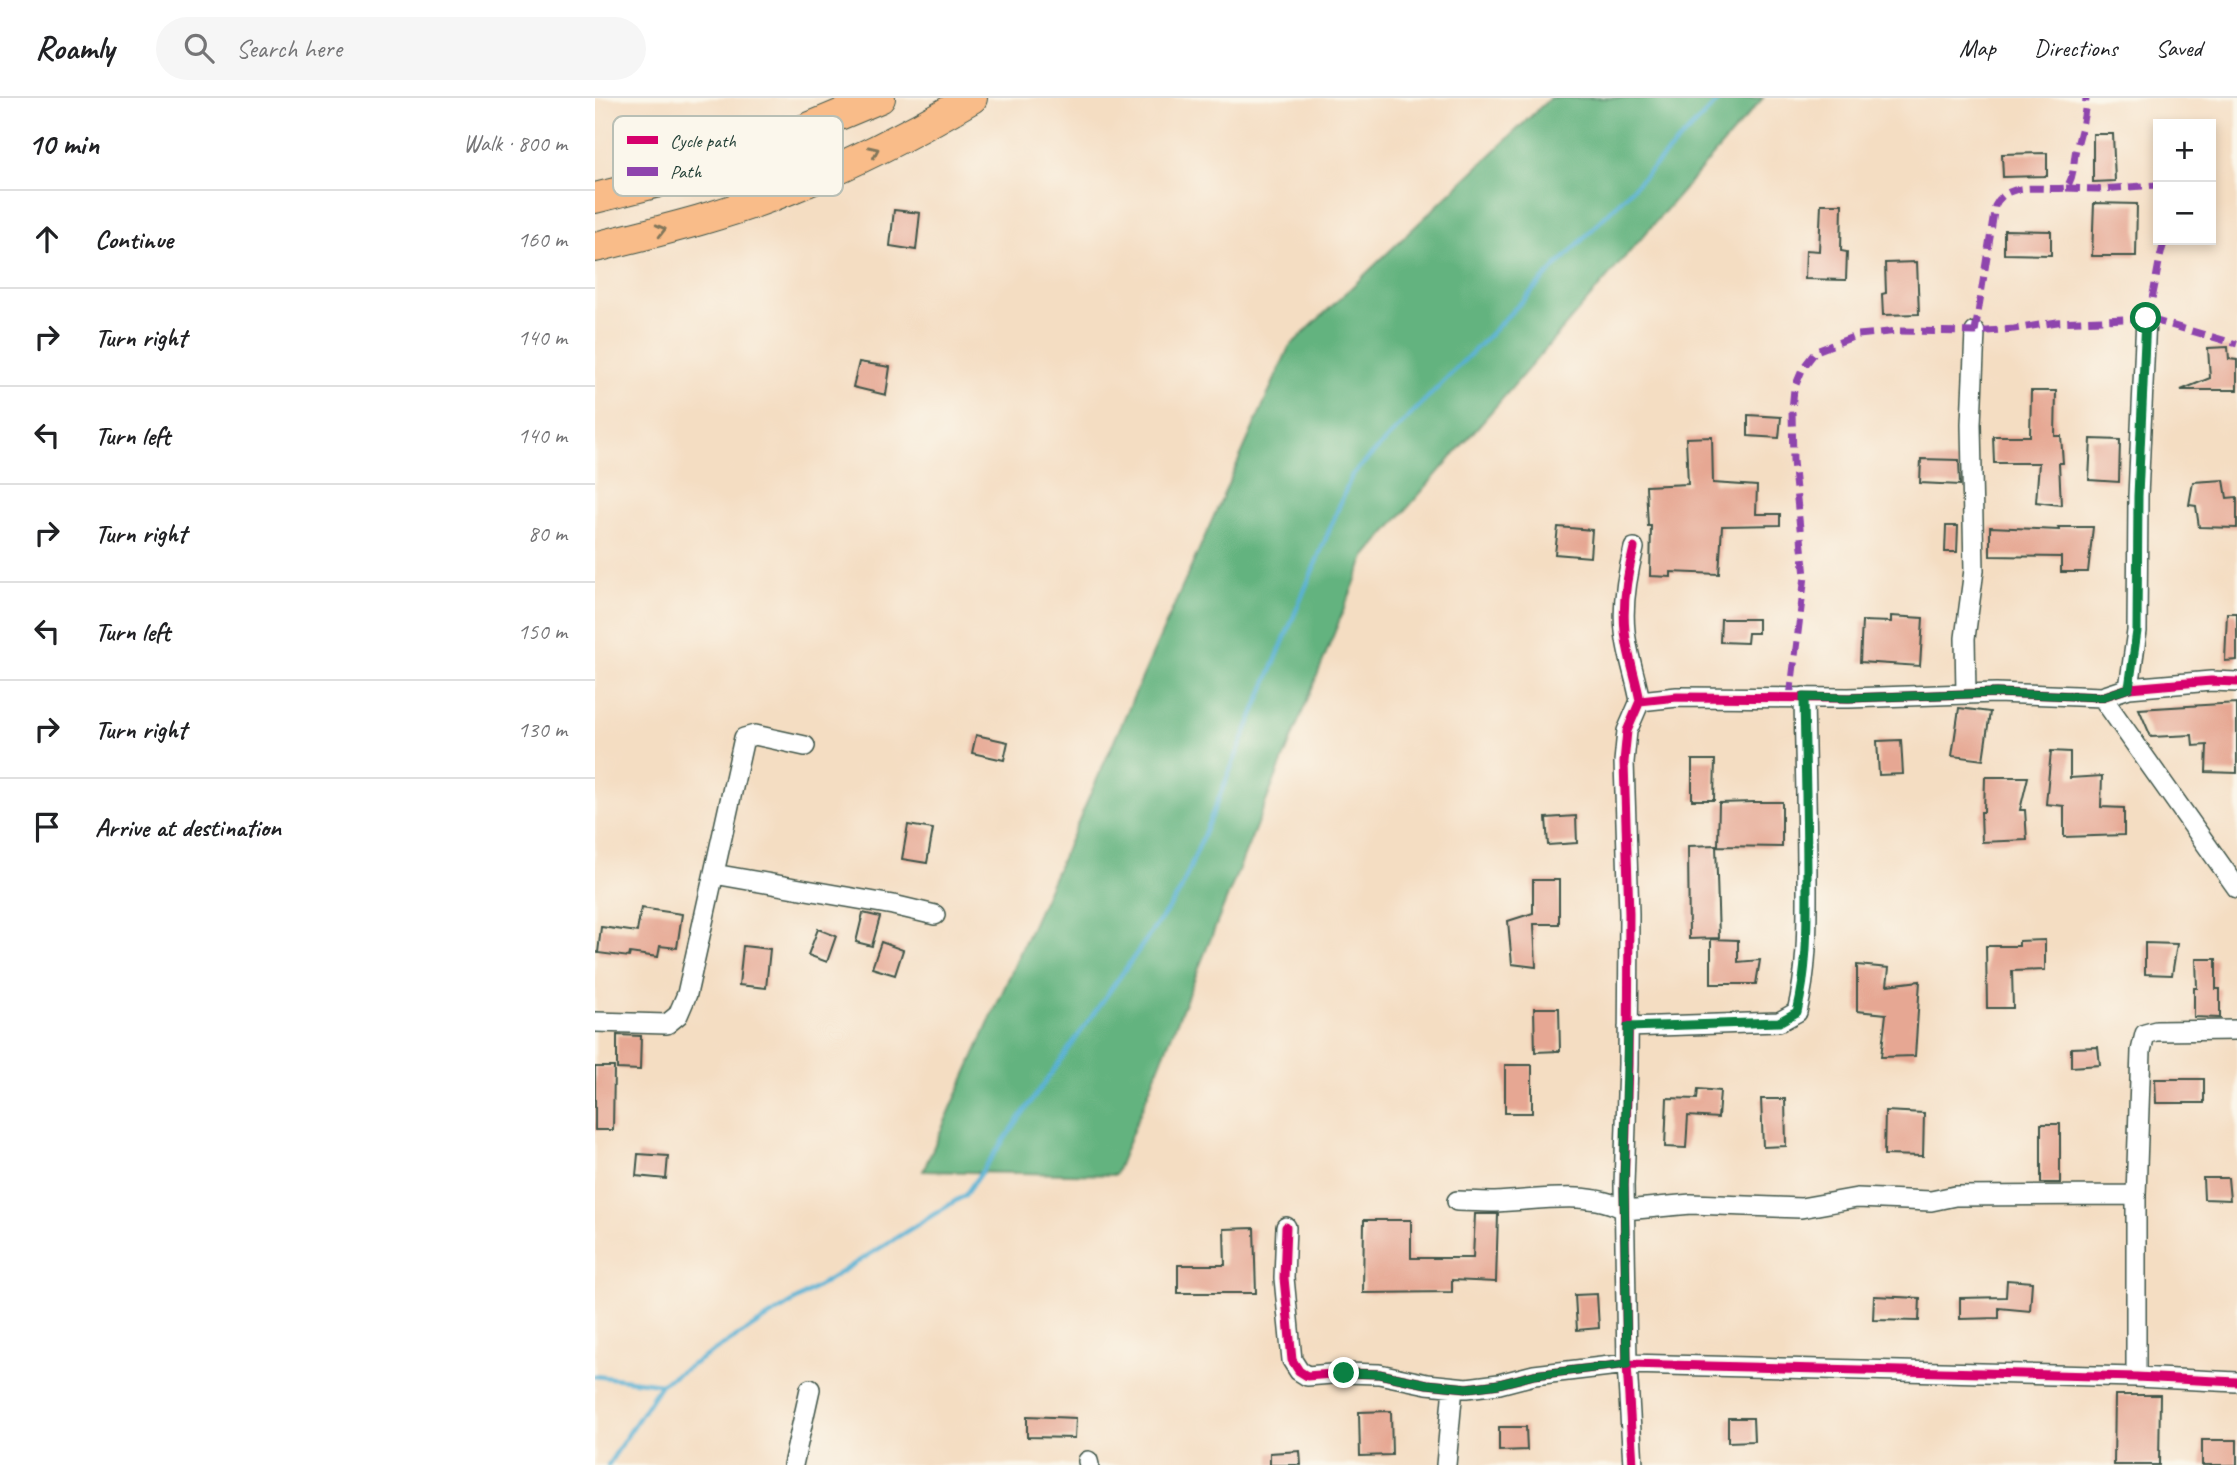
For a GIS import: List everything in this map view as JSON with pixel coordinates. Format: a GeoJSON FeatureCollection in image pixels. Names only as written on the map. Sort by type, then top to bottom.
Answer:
{"type":"FeatureCollection","features":[{"type":"Feature","properties":{"kind":"highway"},"geometry":{"type":"LineString","coordinates":[[837,116],[880,98]]}},
{"type":"Feature","properties":{"kind":"highway"},"geometry":{"type":"LineString","coordinates":[[843,165],[906,137],[972,98]]}},
{"type":"Feature","properties":{"kind":"highway"},"geometry":{"type":"LineString","coordinates":[[595,198],[613,194]]}},
{"type":"Feature","properties":{"kind":"highway"},"geometry":{"type":"LineString","coordinates":[[595,247],[676,227],[770,196]]}},
{"type":"Feature","properties":{"kind":"street"},"geometry":{"type":"LineString","coordinates":[[2129,688],[2137,631],[2138,496],[2146,318]]}},
{"type":"Feature","properties":{"kind":"street"},"geometry":{"type":"LineString","coordinates":[[1966,694],[1965,638],[1975,570],[1971,425],[1975,332]]}},
{"type":"Feature","properties":{"kind":"street"},"geometry":{"type":"LineString","coordinates":[[1633,1465],[1627,1364],[1625,1210],[1629,914],[1625,762],[1627,731],[1640,701],[1625,632],[1624,604],[1627,573],[1634,548]]}},
{"type":"Feature","properties":{"kind":"street"},"geometry":{"type":"LineString","coordinates":[[1640,701],[1677,697],[1849,698],[1996,693],[2102,697],[2129,688],[2211,681],[2237,682]]}},
{"type":"Feature","properties":{"kind":"street"},"geometry":{"type":"LineString","coordinates":[[1628,1027],[1779,1022],[1797,1012],[1803,989],[1807,951],[1804,697]]}},
{"type":"Feature","properties":{"kind":"street"},"geometry":{"type":"LineString","coordinates":[[2102,697],[2237,888]]}},
{"type":"Feature","properties":{"kind":"street"},"geometry":{"type":"LineString","coordinates":[[595,1021],[667,1024],[678,1015],[687,994],[744,738],[755,735],[805,746]]}},
{"type":"Feature","properties":{"kind":"street"},"geometry":{"type":"LineString","coordinates":[[713,874],[893,905],[935,915]]}},
{"type":"Feature","properties":{"kind":"street"},"geometry":{"type":"LineString","coordinates":[[2136,1377],[2136,1195],[2141,1051],[2145,1034],[2156,1031],[2237,1030]]}},
{"type":"Feature","properties":{"kind":"street"},"geometry":{"type":"LineString","coordinates":[[1457,1201],[1597,1201],[1617,1205],[1625,1210],[1691,1204],[1801,1208],[1857,1198],[1931,1200],[1955,1196],[2136,1195]]}},
{"type":"Feature","properties":{"kind":"street"},"geometry":{"type":"LineString","coordinates":[[1286,1227],[1284,1278],[1292,1360],[1299,1371],[1307,1376],[1379,1374],[1427,1384],[1468,1388],[1534,1375],[1627,1364],[2237,1382]]}},
{"type":"Feature","properties":{"kind":"street"},"geometry":{"type":"LineString","coordinates":[[1446,1465],[1453,1387]]}},
{"type":"Feature","properties":{"kind":"street"},"geometry":{"type":"LineString","coordinates":[[793,1465],[810,1389]]}},
{"type":"Feature","properties":{"kind":"green space"},"geometry":{"type":"Polygon","coordinates":[[[1550,98],[1763,98],[1365,557],[1115,1175],[923,1171],[1289,347],[1550,98]]]}},
{"type":"Feature","properties":{"kind":"building"},"geometry":{"type":"Polygon","coordinates":[[[2093,134],[2113,134],[2115,181],[2093,182],[2093,134]]]}},
{"type":"Feature","properties":{"kind":"building"},"geometry":{"type":"Polygon","coordinates":[[[2047,153],[2047,176],[2003,177],[2002,154],[2047,153]]]}},
{"type":"Feature","properties":{"kind":"building"},"geometry":{"type":"Polygon","coordinates":[[[2094,203],[2137,204],[2136,256],[2092,256],[2094,203]]]}},
{"type":"Feature","properties":{"kind":"building"},"geometry":{"type":"Polygon","coordinates":[[[1821,204],[1842,204],[1841,251],[1847,252],[1846,280],[1805,279],[1806,250],[1819,251],[1821,204]]]}},
{"type":"Feature","properties":{"kind":"building"},"geometry":{"type":"Polygon","coordinates":[[[894,210],[920,213],[916,250],[890,246],[894,210]]]}},
{"type":"Feature","properties":{"kind":"building"},"geometry":{"type":"Polygon","coordinates":[[[2004,230],[2051,231],[2051,255],[2004,254],[2004,230]]]}},
{"type":"Feature","properties":{"kind":"building"},"geometry":{"type":"Polygon","coordinates":[[[1917,262],[1919,314],[1883,315],[1882,294],[1886,293],[1885,263],[1917,262]]]}},
{"type":"Feature","properties":{"kind":"building"},"geometry":{"type":"Polygon","coordinates":[[[2228,347],[2229,359],[2237,360],[2237,390],[2181,390],[2210,378],[2208,348],[2228,347]]]}},
{"type":"Feature","properties":{"kind":"building"},"geometry":{"type":"Polygon","coordinates":[[[859,362],[890,367],[886,395],[853,387],[859,362]]]}},
{"type":"Feature","properties":{"kind":"building"},"geometry":{"type":"Polygon","coordinates":[[[2031,391],[2056,391],[2055,436],[2061,436],[2063,463],[2059,463],[2061,505],[2036,502],[2039,463],[1994,463],[1993,436],[2030,436],[2031,391]]]}},
{"type":"Feature","properties":{"kind":"building"},"geometry":{"type":"Polygon","coordinates":[[[1748,415],[1781,417],[1779,438],[1748,436],[1748,415]]]}},
{"type":"Feature","properties":{"kind":"building"},"geometry":{"type":"Polygon","coordinates":[[[1712,437],[1713,483],[1757,486],[1756,514],[1780,514],[1780,525],[1722,526],[1719,574],[1671,572],[1671,577],[1650,576],[1651,526],[1648,526],[1646,486],[1688,484],[1686,438],[1712,437]]]}},
{"type":"Feature","properties":{"kind":"building"},"geometry":{"type":"Polygon","coordinates":[[[2091,439],[2120,440],[2119,482],[2089,480],[2091,439]]]}},
{"type":"Feature","properties":{"kind":"building"},"geometry":{"type":"Polygon","coordinates":[[[1921,459],[1959,460],[1960,485],[1920,483],[1921,459]]]}},
{"type":"Feature","properties":{"kind":"building"},"geometry":{"type":"Polygon","coordinates":[[[2224,480],[2227,498],[2237,497],[2237,528],[2199,527],[2196,506],[2189,505],[2193,482],[2224,480]]]}},
{"type":"Feature","properties":{"kind":"building"},"geometry":{"type":"Polygon","coordinates":[[[1946,526],[1958,526],[1957,552],[1945,552],[1946,526]]]}},
{"type":"Feature","properties":{"kind":"building"},"geometry":{"type":"Polygon","coordinates":[[[1558,527],[1592,530],[1590,557],[1555,554],[1558,527]]]}},
{"type":"Feature","properties":{"kind":"building"},"geometry":{"type":"Polygon","coordinates":[[[1990,527],[2059,530],[2058,527],[2093,527],[2088,572],[2061,572],[2061,557],[1990,556],[1990,527]]]}},
{"type":"Feature","properties":{"kind":"building"},"geometry":{"type":"Polygon","coordinates":[[[2227,613],[2237,613],[2237,660],[2225,661],[2227,613]]]}},
{"type":"Feature","properties":{"kind":"building"},"geometry":{"type":"Polygon","coordinates":[[[1891,616],[1923,618],[1920,666],[1860,662],[1862,621],[1891,622],[1891,616]]]}},
{"type":"Feature","properties":{"kind":"building"},"geometry":{"type":"Polygon","coordinates":[[[1721,619],[1758,619],[1758,633],[1748,633],[1747,643],[1720,642],[1721,619]]]}},
{"type":"Feature","properties":{"kind":"building"},"geometry":{"type":"Polygon","coordinates":[[[2237,703],[2237,773],[2206,772],[2207,745],[2193,746],[2192,735],[2151,737],[2139,709],[2237,703]]]}},
{"type":"Feature","properties":{"kind":"building"},"geometry":{"type":"Polygon","coordinates":[[[1959,708],[1990,712],[1983,760],[1952,756],[1959,708]]]}},
{"type":"Feature","properties":{"kind":"building"},"geometry":{"type":"Polygon","coordinates":[[[976,735],[1008,742],[1004,760],[972,753],[976,735]]]}},
{"type":"Feature","properties":{"kind":"building"},"geometry":{"type":"Polygon","coordinates":[[[1901,740],[1903,774],[1879,775],[1877,741],[1901,740]]]}},
{"type":"Feature","properties":{"kind":"building"},"geometry":{"type":"Polygon","coordinates":[[[2051,751],[2070,752],[2070,778],[2102,776],[2101,807],[2124,808],[2124,835],[2064,837],[2064,806],[2046,804],[2051,751]]]}},
{"type":"Feature","properties":{"kind":"building"},"geometry":{"type":"Polygon","coordinates":[[[1692,760],[1715,760],[1714,800],[1692,800],[1692,760]]]}},
{"type":"Feature","properties":{"kind":"building"},"geometry":{"type":"Polygon","coordinates":[[[1985,777],[2028,777],[2020,810],[2025,810],[2027,840],[1982,842],[1981,812],[1984,812],[1985,777]]]}},
{"type":"Feature","properties":{"kind":"building"},"geometry":{"type":"Polygon","coordinates":[[[1782,802],[1782,847],[1718,846],[1719,803],[1782,802]]]}},
{"type":"Feature","properties":{"kind":"building"},"geometry":{"type":"Polygon","coordinates":[[[1576,816],[1577,843],[1548,845],[1546,818],[1576,816]]]}},
{"type":"Feature","properties":{"kind":"building"},"geometry":{"type":"Polygon","coordinates":[[[908,825],[933,829],[927,863],[902,859],[908,825]]]}},
{"type":"Feature","properties":{"kind":"building"},"geometry":{"type":"Polygon","coordinates":[[[1716,845],[1719,938],[1689,939],[1688,846],[1716,845]]]}},
{"type":"Feature","properties":{"kind":"building"},"geometry":{"type":"Polygon","coordinates":[[[1533,880],[1559,880],[1559,924],[1534,924],[1536,967],[1512,964],[1508,921],[1533,913],[1533,880]]]}},
{"type":"Feature","properties":{"kind":"building"},"geometry":{"type":"Polygon","coordinates":[[[641,908],[682,914],[677,948],[660,946],[658,957],[630,953],[629,957],[598,953],[601,927],[637,932],[641,908]]]}},
{"type":"Feature","properties":{"kind":"building"},"geometry":{"type":"Polygon","coordinates":[[[863,913],[880,917],[872,946],[856,942],[863,913]]]}},
{"type":"Feature","properties":{"kind":"building"},"geometry":{"type":"Polygon","coordinates":[[[818,929],[836,936],[827,962],[808,955],[818,929]]]}},
{"type":"Feature","properties":{"kind":"building"},"geometry":{"type":"Polygon","coordinates":[[[1711,939],[1738,940],[1738,962],[1760,960],[1756,984],[1711,984],[1711,939]]]}},
{"type":"Feature","properties":{"kind":"building"},"geometry":{"type":"Polygon","coordinates":[[[2045,940],[2045,970],[2012,971],[2013,1008],[1987,1008],[1986,946],[2019,946],[2019,941],[2045,940]]]}},
{"type":"Feature","properties":{"kind":"building"},"geometry":{"type":"Polygon","coordinates":[[[881,942],[903,950],[895,975],[872,968],[881,942]]]}},
{"type":"Feature","properties":{"kind":"building"},"geometry":{"type":"Polygon","coordinates":[[[2145,943],[2177,944],[2172,975],[2145,974],[2145,943]]]}},
{"type":"Feature","properties":{"kind":"building"},"geometry":{"type":"Polygon","coordinates":[[[743,946],[770,949],[766,988],[739,985],[743,946]]]}},
{"type":"Feature","properties":{"kind":"building"},"geometry":{"type":"Polygon","coordinates":[[[2196,959],[2216,959],[2220,1018],[2194,1017],[2196,959]]]}},
{"type":"Feature","properties":{"kind":"building"},"geometry":{"type":"Polygon","coordinates":[[[1857,965],[1889,968],[1887,985],[1920,981],[1915,1056],[1881,1057],[1886,1014],[1857,1011],[1857,965]]]}},
{"type":"Feature","properties":{"kind":"building"},"geometry":{"type":"Polygon","coordinates":[[[1534,1008],[1559,1008],[1560,1051],[1535,1052],[1534,1008]]]}},
{"type":"Feature","properties":{"kind":"building"},"geometry":{"type":"Polygon","coordinates":[[[617,1035],[641,1036],[640,1070],[617,1069],[617,1035]]]}},
{"type":"Feature","properties":{"kind":"building"},"geometry":{"type":"Polygon","coordinates":[[[2098,1047],[2100,1065],[2071,1067],[2071,1048],[2098,1047]]]}},
{"type":"Feature","properties":{"kind":"building"},"geometry":{"type":"Polygon","coordinates":[[[1505,1065],[1532,1065],[1532,1113],[1505,1113],[1505,1065]]]}},
{"type":"Feature","properties":{"kind":"building"},"geometry":{"type":"Polygon","coordinates":[[[595,1067],[614,1067],[613,1130],[595,1130],[595,1067]]]}},
{"type":"Feature","properties":{"kind":"building"},"geometry":{"type":"Polygon","coordinates":[[[2155,1079],[2204,1079],[2204,1103],[2156,1103],[2155,1079]]]}},
{"type":"Feature","properties":{"kind":"building"},"geometry":{"type":"Polygon","coordinates":[[[1698,1089],[1720,1091],[1718,1118],[1688,1116],[1686,1148],[1665,1147],[1667,1098],[1697,1099],[1698,1089]]]}},
{"type":"Feature","properties":{"kind":"building"},"geometry":{"type":"Polygon","coordinates":[[[1761,1099],[1785,1099],[1786,1146],[1763,1147],[1761,1099]]]}},
{"type":"Feature","properties":{"kind":"building"},"geometry":{"type":"Polygon","coordinates":[[[1885,1111],[1924,1113],[1923,1156],[1884,1155],[1885,1111]]]}},
{"type":"Feature","properties":{"kind":"building"},"geometry":{"type":"Polygon","coordinates":[[[2041,1124],[2060,1124],[2060,1183],[2041,1183],[2041,1124]]]}},
{"type":"Feature","properties":{"kind":"building"},"geometry":{"type":"Polygon","coordinates":[[[638,1154],[668,1156],[666,1179],[636,1176],[638,1154]]]}},
{"type":"Feature","properties":{"kind":"building"},"geometry":{"type":"Polygon","coordinates":[[[2203,1178],[2228,1178],[2230,1200],[2204,1199],[2203,1178]]]}},
{"type":"Feature","properties":{"kind":"building"},"geometry":{"type":"Polygon","coordinates":[[[1475,1214],[1498,1214],[1496,1282],[1452,1280],[1452,1292],[1363,1293],[1364,1220],[1411,1220],[1411,1258],[1473,1258],[1475,1214]]]}},
{"type":"Feature","properties":{"kind":"building"},"geometry":{"type":"Polygon","coordinates":[[[1254,1228],[1256,1293],[1178,1293],[1178,1265],[1225,1265],[1224,1229],[1254,1228]]]}},
{"type":"Feature","properties":{"kind":"building"},"geometry":{"type":"Polygon","coordinates":[[[2007,1280],[2032,1282],[2030,1311],[1999,1308],[1999,1318],[1960,1319],[1960,1298],[2006,1297],[2007,1280]]]}},
{"type":"Feature","properties":{"kind":"building"},"geometry":{"type":"Polygon","coordinates":[[[1597,1294],[1599,1328],[1577,1330],[1575,1295],[1597,1294]]]}},
{"type":"Feature","properties":{"kind":"building"},"geometry":{"type":"Polygon","coordinates":[[[1874,1296],[1920,1298],[1919,1321],[1873,1320],[1874,1296]]]}},
{"type":"Feature","properties":{"kind":"building"},"geometry":{"type":"Polygon","coordinates":[[[2115,1395],[2160,1395],[2159,1465],[2114,1465],[2115,1395]]]}},
{"type":"Feature","properties":{"kind":"building"},"geometry":{"type":"Polygon","coordinates":[[[1391,1411],[1392,1455],[1360,1456],[1359,1412],[1391,1411]]]}},
{"type":"Feature","properties":{"kind":"building"},"geometry":{"type":"Polygon","coordinates":[[[1027,1416],[1076,1418],[1075,1438],[1027,1437],[1027,1416]]]}},
{"type":"Feature","properties":{"kind":"building"},"geometry":{"type":"Polygon","coordinates":[[[1728,1418],[1753,1418],[1754,1441],[1728,1442],[1728,1418]]]}},
{"type":"Feature","properties":{"kind":"building"},"geometry":{"type":"Polygon","coordinates":[[[1499,1427],[1526,1427],[1527,1450],[1499,1451],[1499,1427]]]}},
{"type":"Feature","properties":{"kind":"building"},"geometry":{"type":"Polygon","coordinates":[[[2202,1440],[2237,1440],[2237,1465],[2202,1465],[2202,1440]]]}},
{"type":"Feature","properties":{"kind":"building"},"geometry":{"type":"Polygon","coordinates":[[[1300,1451],[1301,1465],[1270,1465],[1270,1453],[1300,1451]]]}},
{"type":"Feature","properties":{"kind":"waterway"},"geometry":{"type":"LineString","coordinates":[[608,1465],[661,1384],[965,1195],[1180,892],[1352,475],[1721,98]]}},
{"type":"Feature","properties":{"kind":"waterway"},"geometry":{"type":"LineString","coordinates":[[595,1376],[661,1384]]}},
{"type":"Feature","properties":{"kind":"marked path"},"geometry":{"type":"LineString","coordinates":[[1975,332],[1995,206],[2001,198],[2016,190],[2066,188],[2072,174],[2086,98]]}},
{"type":"Feature","properties":{"kind":"marked path"},"geometry":{"type":"LineString","coordinates":[[2066,188],[2153,185]]}},
{"type":"Feature","properties":{"kind":"marked path"},"geometry":{"type":"LineString","coordinates":[[2146,318],[2164,245]]}},
{"type":"Feature","properties":{"kind":"marked path"},"geometry":{"type":"LineString","coordinates":[[1790,697],[1805,576],[1793,461],[1792,410],[1794,389],[1803,368],[1816,351],[1858,335],[1899,331],[1975,332],[2057,322],[2146,318],[2237,344]]}},
{"type":"Feature","properties":{"kind":"cycle path"},"geometry":{"type":"LineString","coordinates":[[1634,548],[1626,589],[1624,621],[1640,701],[1677,697],[1849,698],[1996,693],[2102,697],[2129,688],[2211,681],[2237,682]]}},
{"type":"Feature","properties":{"kind":"cycle path"},"geometry":{"type":"LineString","coordinates":[[1633,1465],[1627,1364],[1624,1185],[1629,914],[1624,762],[1627,731],[1640,701]]}},
{"type":"Feature","properties":{"kind":"cycle path"},"geometry":{"type":"LineString","coordinates":[[1286,1227],[1284,1278],[1292,1360],[1299,1371],[1307,1376],[1379,1374],[1427,1384],[1467,1388],[1499,1384],[1534,1375],[1627,1364],[2237,1382]]}},
{"type":"Feature","properties":{"kind":"route"},"geometry":{"type":"LineString","coordinates":[[1344,1373],[1379,1374],[1427,1384],[1468,1388],[1534,1375],[1627,1364],[1624,1185],[1628,1027],[1779,1022],[1797,1012],[1803,989],[1807,951],[1804,697],[1996,693],[2102,697],[2129,688],[2137,631],[2138,496],[2146,318]]}}]}
